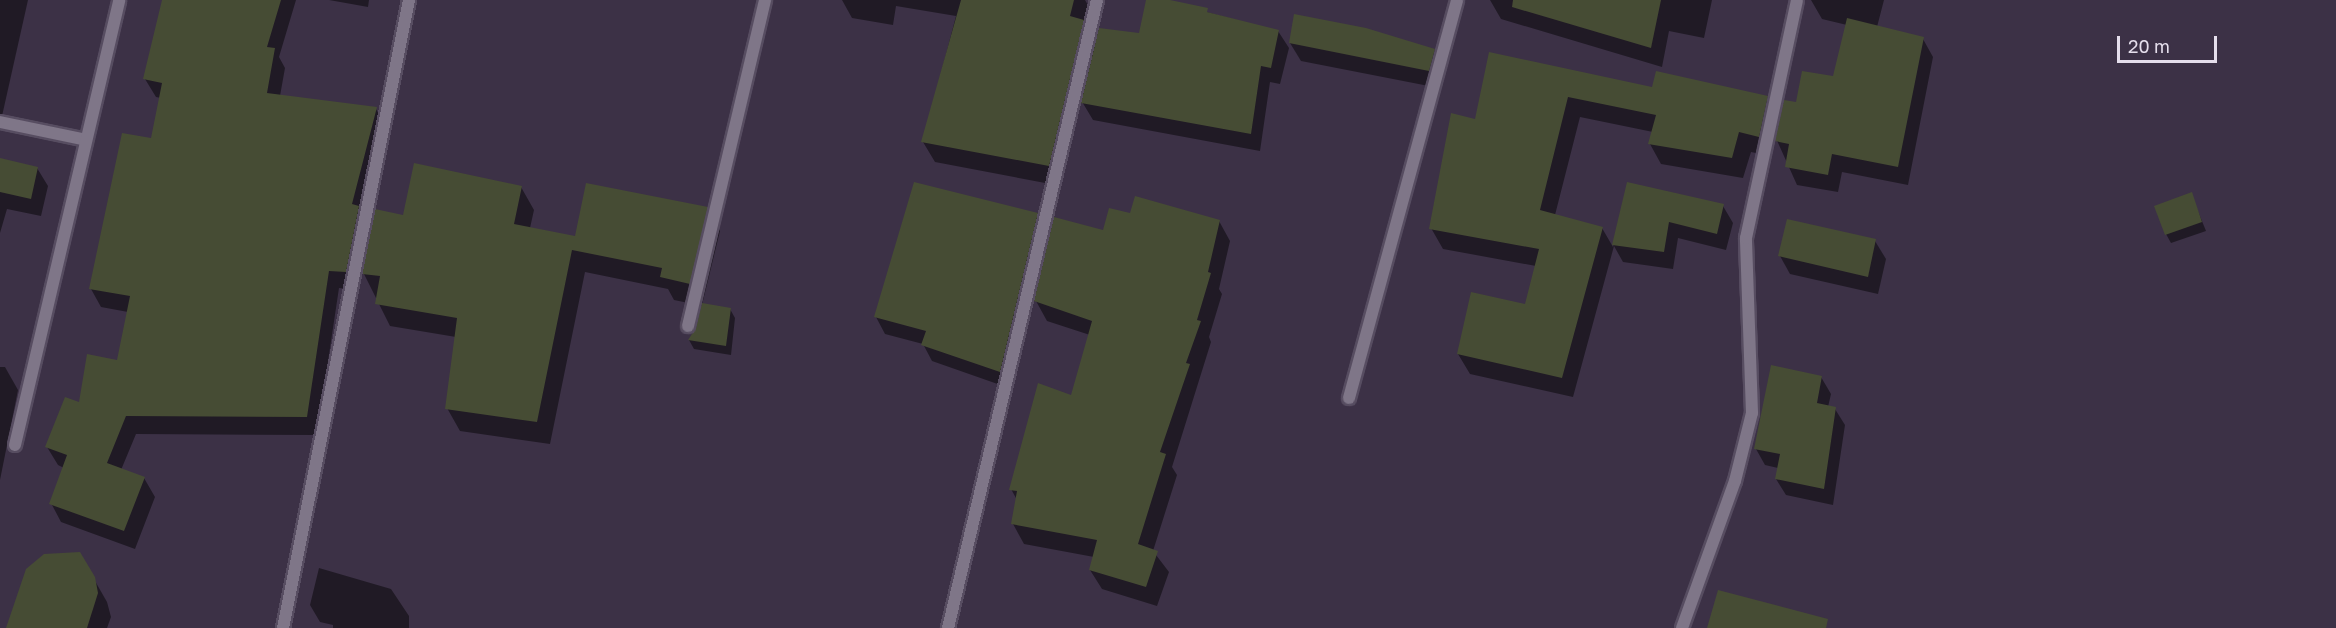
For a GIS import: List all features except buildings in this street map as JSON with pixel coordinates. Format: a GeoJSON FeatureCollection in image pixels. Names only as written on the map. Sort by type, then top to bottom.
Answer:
{"type":"FeatureCollection","features":[{"type":"Feature","properties":{"kind":"street"},"geometry":{"type":"LineString","coordinates":[[15,445],[119,0]]}},
{"type":"Feature","properties":{"kind":"street"},"geometry":{"type":"LineString","coordinates":[[282,628],[409,0]]}},
{"type":"Feature","properties":{"kind":"street"},"geometry":{"type":"LineString","coordinates":[[688,326],[765,0]]}},
{"type":"Feature","properties":{"kind":"street"},"geometry":{"type":"LineString","coordinates":[[948,628],[1097,0]]}},
{"type":"Feature","properties":{"kind":"street"},"geometry":{"type":"LineString","coordinates":[[1349,398],[1457,0]]}},
{"type":"Feature","properties":{"kind":"street"},"geometry":{"type":"LineString","coordinates":[[1682,628],[1735,481],[1752,413],[1746,238],[1797,0]]}},
{"type":"Feature","properties":{"kind":"street"},"geometry":{"type":"LineString","coordinates":[[0,122],[86,140]]}}]}
